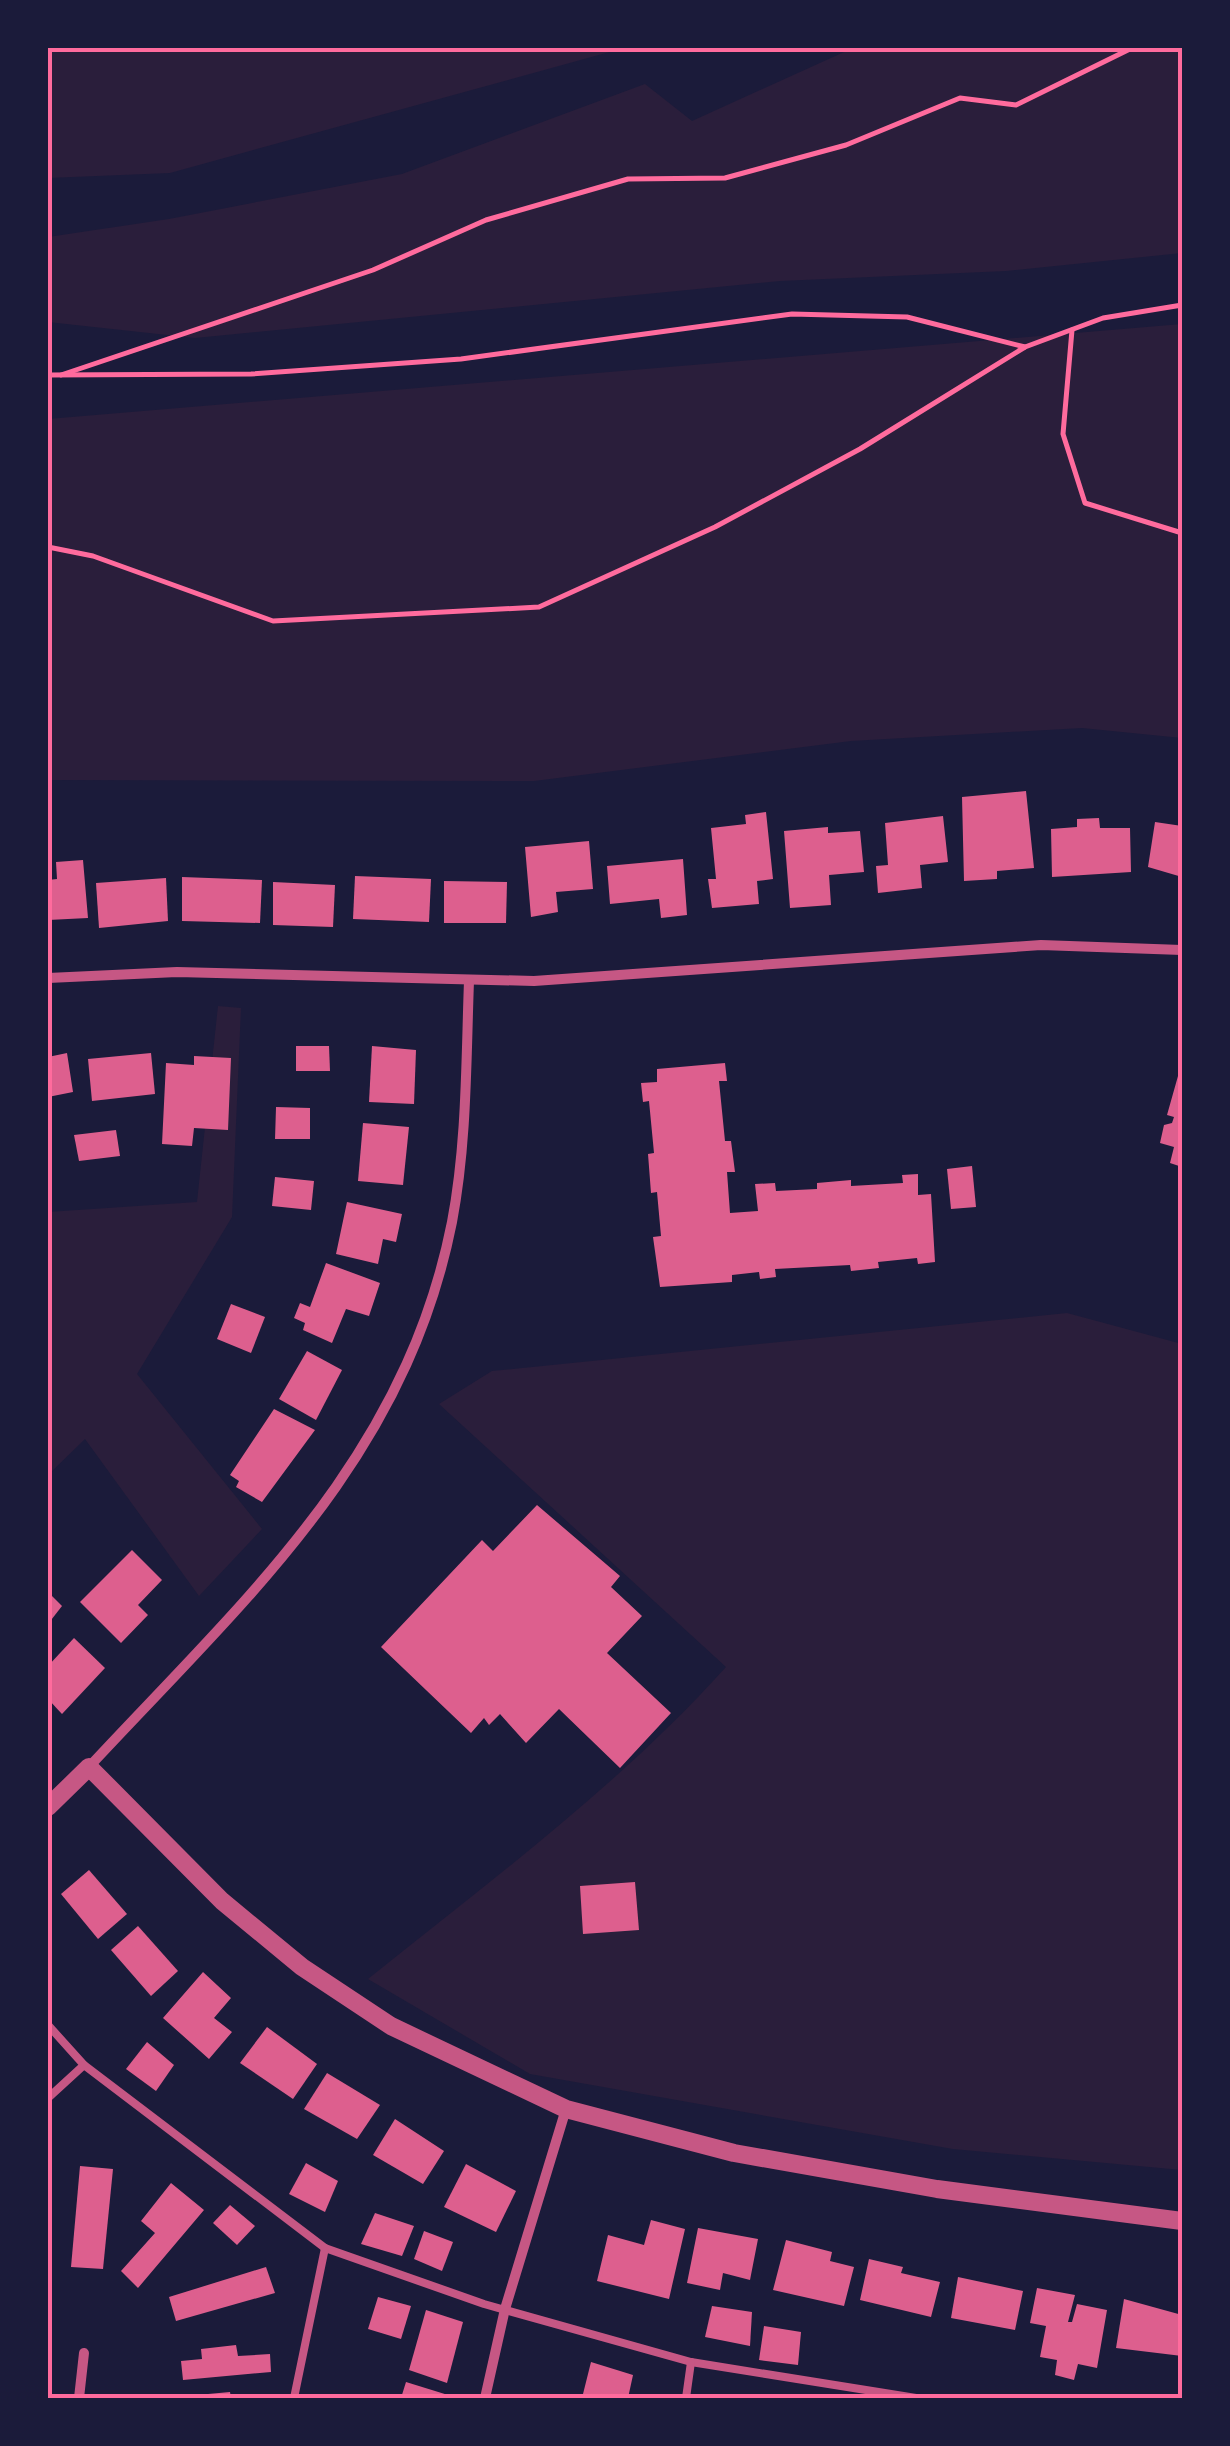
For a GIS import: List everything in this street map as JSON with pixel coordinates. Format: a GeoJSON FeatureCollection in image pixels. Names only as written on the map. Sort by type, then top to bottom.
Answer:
{"type":"FeatureCollection","features":[{"type":"Feature","properties":{"kind":"street"},"geometry":{"type":"LineString","coordinates":[[48,978],[176,972],[469,981],[580,979],[1041,945],[1182,950]]}},
{"type":"Feature","properties":{"kind":"street"},"geometry":{"type":"LineString","coordinates":[[48,1807],[89,1768],[306,1530],[394,1398],[420,1333],[452,1222],[462,1148],[469,981]]}},
{"type":"Feature","properties":{"kind":"street"},"geometry":{"type":"LineString","coordinates":[[89,1768],[222,1901],[302,1967],[391,2026],[566,2109],[752,2156],[937,2189],[1182,2221]]}},
{"type":"Feature","properties":{"kind":"street"},"geometry":{"type":"LineString","coordinates":[[485,2398],[505,2309],[566,2109]]}},
{"type":"Feature","properties":{"kind":"street"},"geometry":{"type":"LineString","coordinates":[[80,2398],[84,2353]]}},
{"type":"Feature","properties":{"kind":"lane"},"geometry":{"type":"LineString","coordinates":[[48,2025],[84,2065],[325,2248],[505,2309],[691,2362],[916,2398]]}},
{"type":"Feature","properties":{"kind":"lane"},"geometry":{"type":"LineString","coordinates":[[48,2098],[84,2065]]}},
{"type":"Feature","properties":{"kind":"lane"},"geometry":{"type":"LineString","coordinates":[[294,2398],[325,2248]]}},
{"type":"Feature","properties":{"kind":"lane"},"geometry":{"type":"LineString","coordinates":[[686,2398],[691,2362]]}},
{"type":"Feature","properties":{"kind":"path"},"geometry":{"type":"LineString","coordinates":[[61,375],[372,270],[486,220],[628,179],[726,178],[846,145],[960,98],[1016,105],[1132,48]]}},
{"type":"Feature","properties":{"kind":"path"},"geometry":{"type":"LineString","coordinates":[[48,547],[93,556],[273,621],[539,607],[731,518],[860,448],[1025,347],[1103,318],[1182,305]]}},
{"type":"Feature","properties":{"kind":"path"},"geometry":{"type":"LineString","coordinates":[[48,375],[251,374],[461,359],[792,314],[908,317],[1025,347]]}},
{"type":"Feature","properties":{"kind":"path"},"geometry":{"type":"LineString","coordinates":[[1072,330],[1064,434],[1085,504],[1182,532]]}},
{"type":"Feature","properties":{"kind":"shaded area"},"geometry":{"type":"Polygon","coordinates":[[[48,48],[624,48],[170,173],[48,178],[48,48]]]}},
{"type":"Feature","properties":{"kind":"shaded area"},"geometry":{"type":"Polygon","coordinates":[[[853,48],[1182,48],[1182,253],[1006,271],[780,281],[195,338],[48,322],[48,237],[169,219],[402,174],[645,84],[692,121],[853,48]]]}},
{"type":"Feature","properties":{"kind":"shaded area"},"geometry":{"type":"Polygon","coordinates":[[[1182,324],[1182,738],[1082,728],[851,741],[534,781],[48,780],[48,419],[1182,324]]]}},
{"type":"Feature","properties":{"kind":"shaded area"},"geometry":{"type":"Polygon","coordinates":[[[218,1006],[241,1008],[232,1217],[137,1374],[262,1529],[199,1596],[85,1439],[48,1475],[48,1212],[197,1202],[218,1006]]]}},
{"type":"Feature","properties":{"kind":"shaded area"},"geometry":{"type":"Polygon","coordinates":[[[1067,1313],[1182,1344],[1182,2170],[953,2149],[530,2074],[368,1979],[599,1791],[726,1667],[439,1404],[492,1371],[1067,1313]]]}},
{"type":"Feature","properties":{"kind":"building"},"geometry":{"type":"Polygon","coordinates":[[[1026,791],[1034,868],[997,871],[997,879],[964,881],[962,797],[1026,791]]]}},
{"type":"Feature","properties":{"kind":"building"},"geometry":{"type":"Polygon","coordinates":[[[766,812],[773,879],[757,881],[759,904],[712,908],[708,879],[716,879],[711,828],[746,824],[745,815],[766,812]]]}},
{"type":"Feature","properties":{"kind":"building"},"geometry":{"type":"Polygon","coordinates":[[[943,816],[948,862],[920,865],[922,888],[878,893],[876,866],[888,865],[885,823],[943,816]]]}},
{"type":"Feature","properties":{"kind":"building"},"geometry":{"type":"Polygon","coordinates":[[[1099,818],[1100,828],[1130,828],[1131,872],[1052,877],[1051,829],[1077,827],[1077,819],[1099,818]]]}},
{"type":"Feature","properties":{"kind":"building"},"geometry":{"type":"Polygon","coordinates":[[[1155,822],[1182,826],[1182,877],[1148,867],[1155,822]]]}},
{"type":"Feature","properties":{"kind":"building"},"geometry":{"type":"Polygon","coordinates":[[[828,827],[828,833],[860,831],[864,872],[829,875],[831,905],[790,908],[784,831],[828,827]]]}},
{"type":"Feature","properties":{"kind":"building"},"geometry":{"type":"Polygon","coordinates":[[[589,841],[593,889],[556,892],[558,912],[531,917],[525,847],[589,841]]]}},
{"type":"Feature","properties":{"kind":"building"},"geometry":{"type":"Polygon","coordinates":[[[683,859],[687,915],[661,918],[659,899],[610,904],[607,866],[683,859]]]}},
{"type":"Feature","properties":{"kind":"building"},"geometry":{"type":"Polygon","coordinates":[[[83,860],[88,918],[48,920],[48,880],[57,879],[56,862],[83,860]]]}},
{"type":"Feature","properties":{"kind":"building"},"geometry":{"type":"Polygon","coordinates":[[[355,876],[431,879],[429,922],[353,919],[355,876]]]}},
{"type":"Feature","properties":{"kind":"building"},"geometry":{"type":"Polygon","coordinates":[[[182,877],[262,880],[260,923],[182,921],[182,877]]]}},
{"type":"Feature","properties":{"kind":"building"},"geometry":{"type":"Polygon","coordinates":[[[166,878],[168,921],[99,928],[96,883],[166,878]]]}},
{"type":"Feature","properties":{"kind":"building"},"geometry":{"type":"Polygon","coordinates":[[[444,881],[507,882],[506,923],[444,923],[444,881]]]}},
{"type":"Feature","properties":{"kind":"building"},"geometry":{"type":"Polygon","coordinates":[[[273,882],[335,885],[333,927],[273,925],[273,882]]]}},
{"type":"Feature","properties":{"kind":"building"},"geometry":{"type":"Polygon","coordinates":[[[296,1046],[329,1046],[330,1071],[296,1071],[296,1046]]]}},
{"type":"Feature","properties":{"kind":"building"},"geometry":{"type":"Polygon","coordinates":[[[372,1046],[416,1050],[414,1104],[369,1102],[372,1046]]]}},
{"type":"Feature","properties":{"kind":"building"},"geometry":{"type":"Polygon","coordinates":[[[67,1053],[73,1092],[48,1097],[48,1057],[67,1053]]]}},
{"type":"Feature","properties":{"kind":"building"},"geometry":{"type":"Polygon","coordinates":[[[151,1053],[155,1094],[92,1101],[88,1059],[151,1053]]]}},
{"type":"Feature","properties":{"kind":"building"},"geometry":{"type":"Polygon","coordinates":[[[194,1056],[231,1058],[228,1130],[194,1128],[192,1146],[162,1144],[166,1063],[194,1065],[194,1056]]]}},
{"type":"Feature","properties":{"kind":"building"},"geometry":{"type":"Polygon","coordinates":[[[725,1063],[727,1081],[719,1081],[725,1141],[731,1141],[735,1172],[727,1172],[730,1213],[758,1211],[755,1184],[775,1183],[776,1191],[817,1189],[817,1183],[851,1180],[851,1186],[903,1183],[902,1175],[918,1174],[918,1195],[931,1194],[935,1262],[918,1264],[917,1258],[878,1262],[879,1268],[851,1271],[850,1265],[775,1269],[776,1277],[760,1279],[759,1272],[732,1275],[732,1282],[660,1287],[653,1237],[661,1236],[657,1192],[651,1193],[648,1154],[654,1153],[649,1101],[643,1102],[641,1083],[657,1082],[657,1069],[725,1063]]]}},
{"type":"Feature","properties":{"kind":"building"},"geometry":{"type":"Polygon","coordinates":[[[1178,1076],[1182,1077],[1182,1167],[1170,1163],[1174,1147],[1160,1143],[1164,1125],[1172,1123],[1174,1117],[1167,1115],[1178,1076]]]}},
{"type":"Feature","properties":{"kind":"building"},"geometry":{"type":"Polygon","coordinates":[[[276,1107],[310,1108],[310,1139],[275,1139],[276,1107]]]}},
{"type":"Feature","properties":{"kind":"building"},"geometry":{"type":"Polygon","coordinates":[[[363,1123],[409,1127],[403,1185],[358,1181],[363,1123]]]}},
{"type":"Feature","properties":{"kind":"building"},"geometry":{"type":"Polygon","coordinates":[[[116,1130],[120,1156],[79,1161],[74,1135],[116,1130]]]}},
{"type":"Feature","properties":{"kind":"building"},"geometry":{"type":"Polygon","coordinates":[[[972,1166],[976,1207],[951,1209],[947,1169],[972,1166]]]}},
{"type":"Feature","properties":{"kind":"building"},"geometry":{"type":"Polygon","coordinates":[[[275,1177],[314,1181],[311,1210],[272,1206],[275,1177]]]}},
{"type":"Feature","properties":{"kind":"building"},"geometry":{"type":"Polygon","coordinates":[[[347,1202],[402,1214],[396,1242],[383,1239],[378,1264],[336,1254],[347,1202]]]}},
{"type":"Feature","properties":{"kind":"building"},"geometry":{"type":"Polygon","coordinates":[[[326,1263],[380,1283],[369,1316],[346,1309],[332,1343],[303,1330],[305,1323],[294,1318],[300,1303],[310,1307],[326,1263]]]}},
{"type":"Feature","properties":{"kind":"building"},"geometry":{"type":"Polygon","coordinates":[[[231,1304],[265,1317],[251,1353],[217,1339],[231,1304]]]}},
{"type":"Feature","properties":{"kind":"building"},"geometry":{"type":"Polygon","coordinates":[[[307,1351],[342,1370],[316,1420],[279,1399],[307,1351]]]}},
{"type":"Feature","properties":{"kind":"building"},"geometry":{"type":"Polygon","coordinates":[[[274,1409],[315,1430],[262,1502],[236,1487],[239,1481],[230,1475],[274,1409]]]}},
{"type":"Feature","properties":{"kind":"building"},"geometry":{"type":"Polygon","coordinates":[[[537,1505],[620,1576],[611,1587],[642,1616],[607,1653],[671,1713],[620,1768],[559,1709],[526,1743],[500,1714],[489,1725],[484,1718],[471,1733],[381,1647],[482,1540],[493,1551],[537,1505]]]}},
{"type":"Feature","properties":{"kind":"building"},"geometry":{"type":"Polygon","coordinates":[[[132,1550],[162,1580],[138,1605],[148,1615],[121,1643],[80,1602],[132,1550]]]}},
{"type":"Feature","properties":{"kind":"building"},"geometry":{"type":"Polygon","coordinates":[[[48,1592],[62,1606],[48,1624],[48,1592]]]}},
{"type":"Feature","properties":{"kind":"building"},"geometry":{"type":"Polygon","coordinates":[[[74,1638],[105,1668],[62,1714],[48,1699],[48,1666],[74,1638]]]}},
{"type":"Feature","properties":{"kind":"building"},"geometry":{"type":"Polygon","coordinates":[[[89,1870],[127,1914],[98,1939],[61,1894],[89,1870]]]}},
{"type":"Feature","properties":{"kind":"building"},"geometry":{"type":"Polygon","coordinates":[[[635,1882],[639,1930],[583,1934],[580,1886],[635,1882]]]}},
{"type":"Feature","properties":{"kind":"building"},"geometry":{"type":"Polygon","coordinates":[[[138,1926],[178,1971],[151,1996],[111,1950],[138,1926]]]}},
{"type":"Feature","properties":{"kind":"building"},"geometry":{"type":"Polygon","coordinates":[[[203,1972],[231,1998],[214,2018],[232,2032],[209,2059],[163,2018],[203,1972]]]}},
{"type":"Feature","properties":{"kind":"building"},"geometry":{"type":"Polygon","coordinates":[[[267,2027],[317,2064],[293,2099],[240,2063],[267,2027]]]}},
{"type":"Feature","properties":{"kind":"building"},"geometry":{"type":"Polygon","coordinates":[[[147,2042],[174,2065],[156,2091],[126,2069],[147,2042]]]}},
{"type":"Feature","properties":{"kind":"building"},"geometry":{"type":"Polygon","coordinates":[[[327,2073],[380,2105],[357,2139],[304,2109],[327,2073]]]}},
{"type":"Feature","properties":{"kind":"building"},"geometry":{"type":"Polygon","coordinates":[[[395,2119],[444,2151],[423,2184],[373,2155],[395,2119]]]}},
{"type":"Feature","properties":{"kind":"building"},"geometry":{"type":"Polygon","coordinates":[[[306,2163],[338,2181],[325,2212],[289,2194],[306,2163]]]}},
{"type":"Feature","properties":{"kind":"building"},"geometry":{"type":"Polygon","coordinates":[[[466,2164],[516,2191],[496,2232],[444,2207],[466,2164]]]}},
{"type":"Feature","properties":{"kind":"building"},"geometry":{"type":"Polygon","coordinates":[[[80,2166],[113,2169],[103,2269],[71,2267],[80,2166]]]}},
{"type":"Feature","properties":{"kind":"building"},"geometry":{"type":"Polygon","coordinates":[[[171,2183],[204,2210],[138,2288],[121,2271],[155,2233],[141,2221],[171,2183]]]}},
{"type":"Feature","properties":{"kind":"building"},"geometry":{"type":"Polygon","coordinates":[[[230,2205],[255,2226],[237,2245],[213,2223],[230,2205]]]}},
{"type":"Feature","properties":{"kind":"building"},"geometry":{"type":"Polygon","coordinates":[[[375,2213],[414,2226],[402,2256],[361,2244],[375,2213]]]}},
{"type":"Feature","properties":{"kind":"building"},"geometry":{"type":"Polygon","coordinates":[[[651,2220],[685,2229],[669,2299],[597,2281],[608,2235],[644,2245],[651,2220]]]}},
{"type":"Feature","properties":{"kind":"building"},"geometry":{"type":"Polygon","coordinates":[[[698,2228],[758,2239],[750,2280],[723,2273],[720,2290],[687,2283],[698,2228]]]}},
{"type":"Feature","properties":{"kind":"building"},"geometry":{"type":"Polygon","coordinates":[[[424,2231],[453,2242],[442,2271],[414,2259],[424,2231]]]}},
{"type":"Feature","properties":{"kind":"building"},"geometry":{"type":"Polygon","coordinates":[[[786,2240],[832,2252],[830,2261],[854,2267],[844,2306],[773,2290],[786,2240]]]}},
{"type":"Feature","properties":{"kind":"building"},"geometry":{"type":"Polygon","coordinates":[[[869,2259],[903,2267],[901,2273],[940,2282],[931,2317],[860,2300],[869,2259]]]}},
{"type":"Feature","properties":{"kind":"building"},"geometry":{"type":"Polygon","coordinates":[[[266,2267],[275,2293],[176,2321],[169,2297],[266,2267]]]}},
{"type":"Feature","properties":{"kind":"building"},"geometry":{"type":"Polygon","coordinates":[[[958,2277],[1023,2291],[1015,2330],[951,2318],[958,2277]]]}},
{"type":"Feature","properties":{"kind":"building"},"geometry":{"type":"Polygon","coordinates":[[[1037,2288],[1075,2295],[1068,2322],[1072,2322],[1077,2304],[1107,2310],[1097,2368],[1078,2364],[1074,2380],[1055,2375],[1057,2360],[1040,2357],[1046,2326],[1030,2323],[1037,2288]]]}},
{"type":"Feature","properties":{"kind":"building"},"geometry":{"type":"Polygon","coordinates":[[[378,2297],[411,2306],[401,2339],[368,2329],[378,2297]]]}},
{"type":"Feature","properties":{"kind":"building"},"geometry":{"type":"Polygon","coordinates":[[[1124,2299],[1182,2315],[1182,2356],[1116,2348],[1124,2299]]]}},
{"type":"Feature","properties":{"kind":"building"},"geometry":{"type":"Polygon","coordinates":[[[712,2306],[752,2312],[750,2346],[705,2337],[712,2306]]]}},
{"type":"Feature","properties":{"kind":"building"},"geometry":{"type":"Polygon","coordinates":[[[426,2310],[463,2322],[447,2383],[409,2370],[426,2310]]]}},
{"type":"Feature","properties":{"kind":"building"},"geometry":{"type":"Polygon","coordinates":[[[764,2326],[801,2332],[798,2365],[759,2360],[764,2326]]]}},
{"type":"Feature","properties":{"kind":"building"},"geometry":{"type":"Polygon","coordinates":[[[236,2345],[238,2356],[270,2354],[271,2372],[183,2380],[181,2361],[202,2359],[201,2349],[236,2345]]]}},
{"type":"Feature","properties":{"kind":"building"},"geometry":{"type":"Polygon","coordinates":[[[591,2362],[633,2375],[628,2398],[582,2398],[591,2362]]]}},
{"type":"Feature","properties":{"kind":"building"},"geometry":{"type":"Polygon","coordinates":[[[406,2382],[448,2395],[447,2398],[401,2398],[406,2382]]]}},
{"type":"Feature","properties":{"kind":"building"},"geometry":{"type":"Polygon","coordinates":[[[230,2392],[231,2398],[186,2398],[186,2396],[230,2392]]]}}]}
